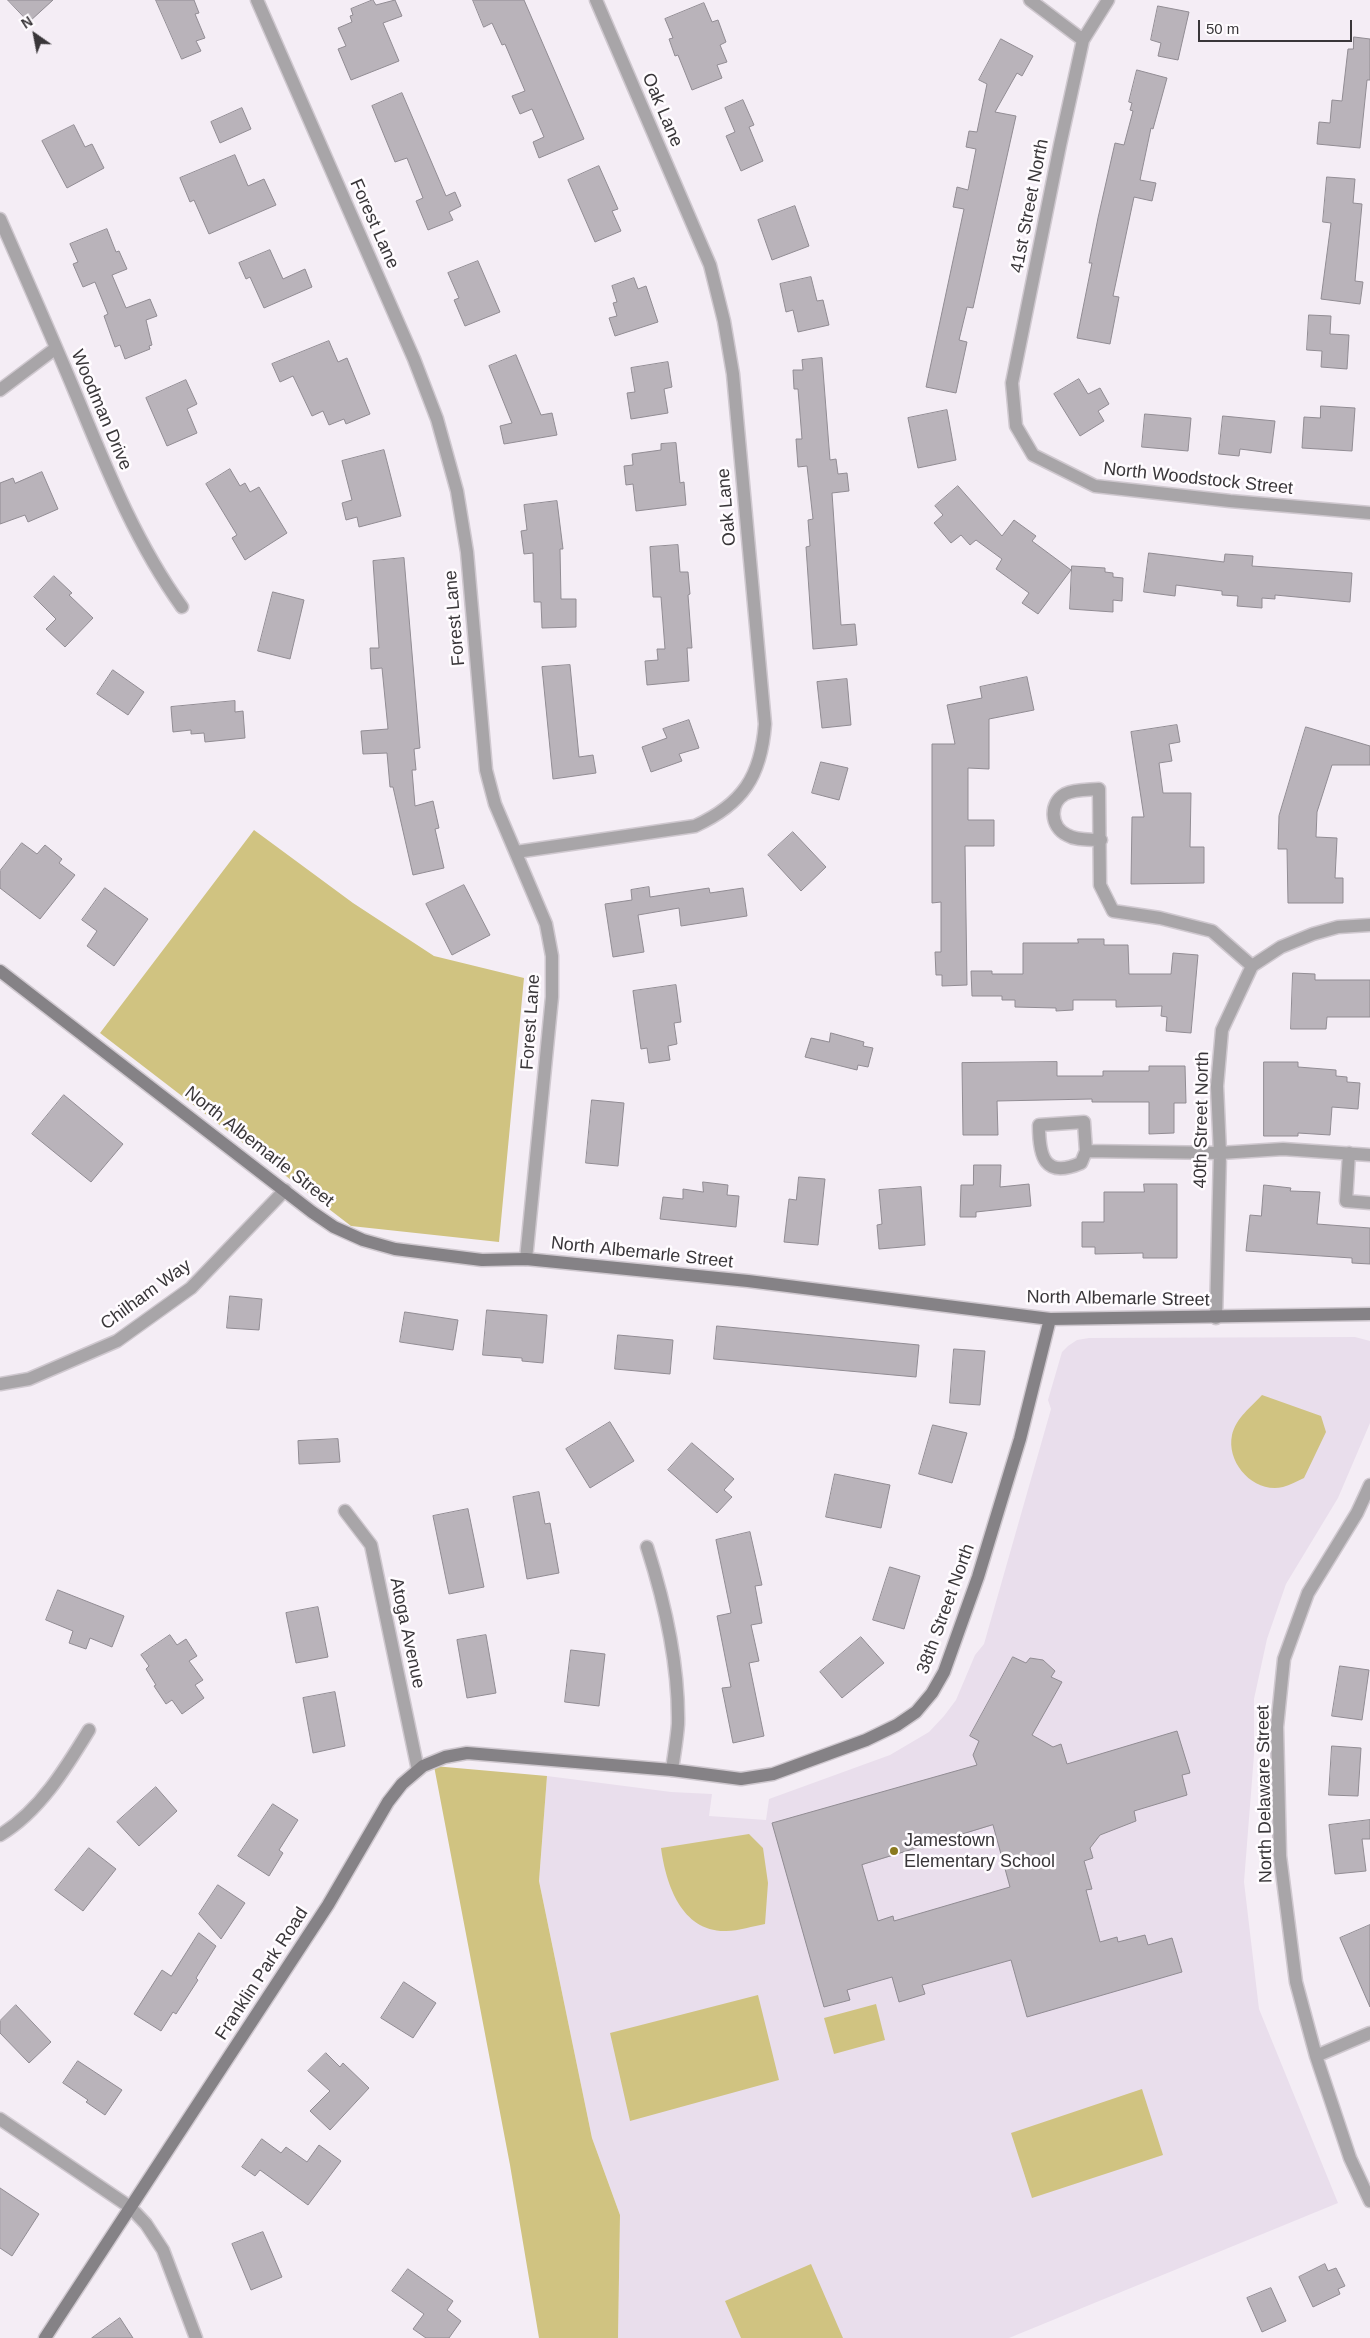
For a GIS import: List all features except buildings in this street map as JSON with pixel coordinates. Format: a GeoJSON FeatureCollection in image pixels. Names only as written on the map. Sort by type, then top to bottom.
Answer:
{"type":"FeatureCollection","features":[{"type":"Feature","properties":{"kind":"street","name":"Forest Lane"},"geometry":{"type":"LineString","coordinates":[[257,0],[414,359],[437,419],[457,491],[467,552],[486,770],[495,804],[546,924],[552,956],[552,997],[526,1259]]}},
{"type":"Feature","properties":{"kind":"street","name":"Oak Lane"},"geometry":{"type":"LineString","coordinates":[[516,852],[695,826],[715,817],[731,805],[746,789],[757,770],[763,749],[765,724],[733,374],[724,321],[710,265],[596,0]]}},
{"type":"Feature","properties":{"kind":"street"},"geometry":{"type":"LineString","coordinates":[[1030,0],[1083,40]]}},
{"type":"Feature","properties":{"kind":"street","name":"41st Street North"},"geometry":{"type":"LineString","coordinates":[[1016,426],[1012,383],[1083,40],[1108,0]]}},
{"type":"Feature","properties":{"kind":"street","name":"Woodman Drive"},"geometry":{"type":"LineString","coordinates":[[0,219],[112,483],[138,536],[182,608]]}},
{"type":"Feature","properties":{"kind":"street"},"geometry":{"type":"LineString","coordinates":[[0,390],[56,348]]}},
{"type":"Feature","properties":{"kind":"street","name":"North Woodstock Street"},"geometry":{"type":"LineString","coordinates":[[1016,426],[1032,455],[1094,486],[1230,501],[1370,513]]}},
{"type":"Feature","properties":{"kind":"street"},"geometry":{"type":"LineString","coordinates":[[1101,840],[1077,839],[1065,834],[1056,825],[1053,814],[1056,803],[1065,795],[1078,790],[1099,789],[1101,840],[1100,885],[1112,911],[1160,918],[1212,931],[1252,966],[1281,947],[1313,934],[1338,927],[1370,925]]}},
{"type":"Feature","properties":{"kind":"street","name":"40th Street North"},"geometry":{"type":"LineString","coordinates":[[1216,1318],[1220,1153],[1217,1086],[1222,1030],[1252,966]]}},
{"type":"Feature","properties":{"kind":"street","name":"North Albemarle Street"},"geometry":{"type":"LineString","coordinates":[[0,971],[334,1227],[363,1240],[395,1249],[482,1260],[526,1259],[748,1281],[1050,1319],[1216,1318],[1370,1314]]}},
{"type":"Feature","properties":{"kind":"street"},"geometry":{"type":"LineString","coordinates":[[1084,1122],[1086,1151],[1081,1163],[1067,1169],[1054,1168],[1044,1160],[1039,1147],[1039,1125],[1084,1122]]}},
{"type":"Feature","properties":{"kind":"street"},"geometry":{"type":"LineString","coordinates":[[1086,1151],[1220,1153],[1282,1149],[1370,1155]]}},
{"type":"Feature","properties":{"kind":"street"},"geometry":{"type":"LineString","coordinates":[[1349,1153],[1346,1202],[1370,1203]]}},
{"type":"Feature","properties":{"kind":"street","name":"Chilham Way"},"geometry":{"type":"LineString","coordinates":[[0,1384],[28,1379],[117,1341],[191,1288],[285,1190]]}},
{"type":"Feature","properties":{"kind":"street","name":"38th Street North"},"geometry":{"type":"LineString","coordinates":[[581,1763],[672,1770],[741,1779],[773,1774],[866,1740],[897,1725],[916,1712],[932,1693],[944,1672],[978,1577],[1020,1439],[1050,1319]]}},
{"type":"Feature","properties":{"kind":"street","name":"North Delaware Street"},"geometry":{"type":"LineString","coordinates":[[1370,1485],[1357,1513],[1308,1593],[1284,1659],[1277,1728],[1280,1856],[1296,1982],[1316,2056],[1350,2158],[1370,2201]]}},
{"type":"Feature","properties":{"kind":"street","name":"Atoga Avenue"},"geometry":{"type":"LineString","coordinates":[[345,1511],[370,1545],[418,1770]]}},
{"type":"Feature","properties":{"kind":"street"},"geometry":{"type":"LineString","coordinates":[[647,1547],[666,1618],[678,1698],[678,1726],[672,1770]]}},
{"type":"Feature","properties":{"kind":"street"},"geometry":{"type":"LineString","coordinates":[[0,1835],[32,1811],[71,1760],[89,1730]]}},
{"type":"Feature","properties":{"kind":"street","name":"Franklin Park Road"},"geometry":{"type":"LineString","coordinates":[[45,2338],[328,1905],[388,1802],[402,1784],[418,1770],[445,1757],[467,1753],[581,1763]]}},
{"type":"Feature","properties":{"kind":"street"},"geometry":{"type":"LineString","coordinates":[[1316,2056],[1370,2033]]}},
{"type":"Feature","properties":{"kind":"street"},"geometry":{"type":"LineString","coordinates":[[0,2119],[130,2208],[146,2224],[163,2250],[196,2338]]}},
{"type":"Feature","properties":{"kind":"shaded area"},"geometry":{"type":"Polygon","coordinates":[[[254,830],[353,903],[434,956],[524,978],[499,1242],[351,1226],[100,1033],[254,830]]]}},
{"type":"Feature","properties":{"kind":"shaded area","name":"Jamestown Elementary School"},"geometry":{"type":"Polygon","coordinates":[[[1355,1337],[1370,1341],[1370,1423],[1338,1498],[1286,1584],[1267,1639],[1254,1699],[1254,1755],[1244,1882],[1259,2009],[1338,2203],[1009,2338],[618,2338],[620,2215],[592,2138],[539,1881],[547,1776],[671,1792],[712,1794],[709,1816],[766,1820],[769,1799],[890,1755],[929,1732],[944,1716],[956,1700],[975,1655],[984,1644],[1051,1409],[1048,1400],[1062,1352],[1068,1346],[1077,1340],[1089,1338],[1355,1337]]]}},
{"type":"Feature","properties":{"kind":"shaded area"},"geometry":{"type":"Polygon","coordinates":[[[1262,1395],[1321,1416],[1326,1432],[1304,1478],[1283,1487],[1272,1488],[1262,1486],[1253,1481],[1244,1474],[1233,1456],[1231,1446],[1234,1429],[1244,1413],[1262,1395]]]}},
{"type":"Feature","properties":{"kind":"shaded area"},"geometry":{"type":"Polygon","coordinates":[[[434,1766],[547,1776],[539,1881],[592,2138],[620,2215],[618,2338],[539,2338],[510,2165],[434,1766]]]}},
{"type":"Feature","properties":{"kind":"shaded area"},"geometry":{"type":"Polygon","coordinates":[[[749,1834],[763,1848],[768,1883],[765,1924],[726,1931],[711,1929],[698,1924],[687,1915],[672,1891],[663,1862],[661,1848],[749,1834]]]}},
{"type":"Feature","properties":{"kind":"shaded area"},"geometry":{"type":"Polygon","coordinates":[[[758,1995],[779,2080],[630,2121],[610,2033],[758,1995]]]}},
{"type":"Feature","properties":{"kind":"shaded area"},"geometry":{"type":"Polygon","coordinates":[[[876,2004],[885,2040],[834,2054],[824,2018],[876,2004]]]}},
{"type":"Feature","properties":{"kind":"shaded area"},"geometry":{"type":"Polygon","coordinates":[[[1142,2089],[1163,2155],[1032,2198],[1011,2133],[1142,2089]]]}},
{"type":"Feature","properties":{"kind":"shaded area"},"geometry":{"type":"Polygon","coordinates":[[[811,2264],[843,2338],[741,2338],[725,2301],[811,2264]]]}},
{"type":"Feature","properties":{"kind":"place","name":"Jamestown Elementary School"},"geometry":{"type":"Point","coordinates":[894,1851]}}]}
